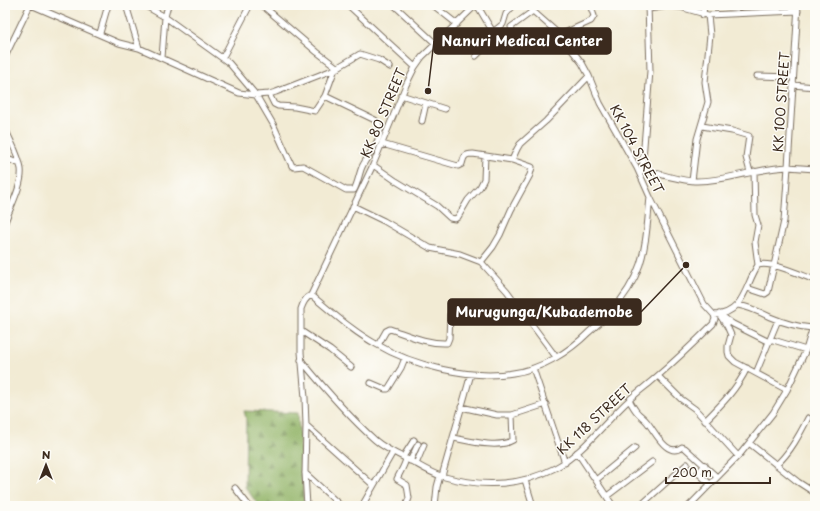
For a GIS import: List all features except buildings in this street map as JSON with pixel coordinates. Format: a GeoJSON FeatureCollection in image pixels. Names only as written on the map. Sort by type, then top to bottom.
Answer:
{"type":"FeatureCollection","features":[{"type":"Feature","properties":{"kind":"street"},"geometry":{"type":"LineString","coordinates":[[5,58],[30,5],[100,33],[120,43],[139,48],[240,93],[256,95],[269,94],[336,68],[360,54],[379,60],[390,67]]}},
{"type":"Feature","properties":{"kind":"street"},"geometry":{"type":"LineString","coordinates":[[100,33],[108,5]]}},
{"type":"Feature","properties":{"kind":"street"},"geometry":{"type":"LineString","coordinates":[[126,5],[139,48]]}},
{"type":"Feature","properties":{"kind":"street"},"geometry":{"type":"LineString","coordinates":[[144,5],[165,17],[229,62],[256,95],[273,124],[292,166],[303,166],[346,190],[354,190],[363,166],[380,134],[379,123],[325,96]]}},
{"type":"Feature","properties":{"kind":"street"},"geometry":{"type":"LineString","coordinates":[[162,58],[165,17],[168,5]]}},
{"type":"Feature","properties":{"kind":"street"},"geometry":{"type":"LineString","coordinates":[[223,57],[250,5]]}},
{"type":"Feature","properties":{"kind":"street"},"geometry":{"type":"LineString","coordinates":[[262,5],[336,68]]}},
{"type":"Feature","properties":{"kind":"street","name":"KK 80 STREET"},"geometry":{"type":"LineString","coordinates":[[307,506],[304,473],[306,425],[305,398],[301,360],[303,304],[306,297],[311,295],[382,144],[401,95],[415,67],[348,5]]}},
{"type":"Feature","properties":{"kind":"street"},"geometry":{"type":"LineString","coordinates":[[394,5],[436,44]]}},
{"type":"Feature","properties":{"kind":"street"},"geometry":{"type":"LineString","coordinates":[[433,5],[457,24]]}},
{"type":"Feature","properties":{"kind":"street"},"geometry":{"type":"LineString","coordinates":[[415,67],[422,57],[476,5],[507,50]]}},
{"type":"Feature","properties":{"kind":"street"},"geometry":{"type":"LineString","coordinates":[[476,56],[494,32],[503,24],[506,14],[514,5]]}},
{"type":"Feature","properties":{"kind":"street","name":"KK 104 STREET"},"geometry":{"type":"LineString","coordinates":[[526,5],[560,35],[582,63],[600,103],[641,176],[704,304],[727,326],[731,335],[728,346],[729,356],[735,362],[787,390]]}},
{"type":"Feature","properties":{"kind":"street"},"geometry":{"type":"LineString","coordinates":[[560,35],[592,21],[594,16],[590,5]]}},
{"type":"Feature","properties":{"kind":"street"},"geometry":{"type":"LineString","coordinates":[[692,181],[697,139],[708,102],[705,82],[710,40],[704,5]]}},
{"type":"Feature","properties":{"kind":"street","name":"KK 100 STREET"},"geometry":{"type":"LineString","coordinates":[[798,5],[788,167],[815,169]]}},
{"type":"Feature","properties":{"kind":"street"},"geometry":{"type":"LineString","coordinates":[[641,176],[650,71],[648,40],[649,7],[680,6],[706,15],[798,12]]}},
{"type":"Feature","properties":{"kind":"street"},"geometry":{"type":"LineString","coordinates":[[519,41],[513,34],[511,27],[533,10]]}},
{"type":"Feature","properties":{"kind":"street"},"geometry":{"type":"LineString","coordinates":[[269,94],[274,104],[278,106],[295,107],[313,112],[317,110],[325,96],[336,68]]}},
{"type":"Feature","properties":{"kind":"street"},"geometry":{"type":"LineString","coordinates":[[512,160],[520,144],[546,121],[589,76]]}},
{"type":"Feature","properties":{"kind":"street"},"geometry":{"type":"LineString","coordinates":[[757,76],[793,77]]}},
{"type":"Feature","properties":{"kind":"street"},"geometry":{"type":"LineString","coordinates":[[793,85],[815,87]]}},
{"type":"Feature","properties":{"kind":"street"},"geometry":{"type":"LineString","coordinates":[[401,95],[445,109]]}},
{"type":"Feature","properties":{"kind":"street"},"geometry":{"type":"LineString","coordinates":[[422,121],[426,103]]}},
{"type":"Feature","properties":{"kind":"street"},"geometry":{"type":"LineString","coordinates":[[702,126],[732,131],[750,136],[746,157],[752,172],[755,215],[758,225],[755,242],[758,265],[738,305]]}},
{"type":"Feature","properties":{"kind":"street"},"geometry":{"type":"LineString","coordinates":[[5,128],[22,171],[21,181],[5,222]]}},
{"type":"Feature","properties":{"kind":"street"},"geometry":{"type":"LineString","coordinates":[[5,143],[9,137]]}},
{"type":"Feature","properties":{"kind":"street"},"geometry":{"type":"LineString","coordinates":[[382,144],[458,166],[462,164],[465,155],[467,154],[512,160],[532,166],[532,171],[493,247],[481,262]]}},
{"type":"Feature","properties":{"kind":"street"},"geometry":{"type":"LineString","coordinates":[[372,165],[437,206],[450,218],[455,219],[458,217],[468,200],[484,179],[485,156]]}},
{"type":"Feature","properties":{"kind":"street"},"geometry":{"type":"LineString","coordinates":[[5,158],[20,164]]}},
{"type":"Feature","properties":{"kind":"street"},"geometry":{"type":"LineString","coordinates":[[642,169],[668,177],[702,181],[788,167],[784,221],[767,293],[765,294],[747,288]]}},
{"type":"Feature","properties":{"kind":"street"},"geometry":{"type":"LineString","coordinates":[[311,295],[355,330],[378,345],[405,358],[431,367],[471,374],[514,373],[533,368],[569,350],[578,343],[608,315],[629,289],[640,267],[644,252],[650,197]]}},
{"type":"Feature","properties":{"kind":"street"},"geometry":{"type":"LineString","coordinates":[[353,206],[384,221],[430,248],[460,254],[481,262],[507,291],[556,357]]}},
{"type":"Feature","properties":{"kind":"street"},"geometry":{"type":"LineString","coordinates":[[758,265],[762,264],[774,266],[815,280]]}},
{"type":"Feature","properties":{"kind":"street"},"geometry":{"type":"LineString","coordinates":[[716,314],[738,305],[751,308],[796,326],[812,328]]}},
{"type":"Feature","properties":{"kind":"street"},"geometry":{"type":"LineString","coordinates":[[716,314],[733,324],[770,340],[806,350]]}},
{"type":"Feature","properties":{"kind":"street","name":"KK 118 STREET"},"geometry":{"type":"LineString","coordinates":[[301,360],[357,423],[376,441],[393,452],[441,476],[487,485],[509,483],[539,476],[565,463],[629,400],[681,356],[713,324],[716,314]]}},
{"type":"Feature","properties":{"kind":"street"},"geometry":{"type":"LineString","coordinates":[[378,345],[386,331],[390,329],[416,338],[446,343],[449,338],[450,315]]}},
{"type":"Feature","properties":{"kind":"street"},"geometry":{"type":"LineString","coordinates":[[756,373],[778,320]]}},
{"type":"Feature","properties":{"kind":"street"},"geometry":{"type":"LineString","coordinates":[[692,505],[710,484],[738,456],[773,413],[787,390],[806,350],[815,320]]}},
{"type":"Feature","properties":{"kind":"street"},"geometry":{"type":"LineString","coordinates":[[301,330],[351,367]]}},
{"type":"Feature","properties":{"kind":"street"},"geometry":{"type":"LineString","coordinates":[[371,382],[388,389],[401,368],[405,358]]}},
{"type":"Feature","properties":{"kind":"street"},"geometry":{"type":"LineString","coordinates":[[533,368],[565,463]]}},
{"type":"Feature","properties":{"kind":"street"},"geometry":{"type":"LineString","coordinates":[[705,421],[731,393],[747,368]]}},
{"type":"Feature","properties":{"kind":"street"},"geometry":{"type":"LineString","coordinates":[[434,506],[437,487],[454,438],[471,374]]}},
{"type":"Feature","properties":{"kind":"street"},"geometry":{"type":"LineString","coordinates":[[658,376],[681,399],[695,409],[738,456]]}},
{"type":"Feature","properties":{"kind":"street"},"geometry":{"type":"LineString","coordinates":[[629,400],[635,410],[648,422],[665,446],[674,450],[683,447],[717,477]]}},
{"type":"Feature","properties":{"kind":"street"},"geometry":{"type":"LineString","coordinates":[[461,407],[497,415],[512,415],[546,404]]}},
{"type":"Feature","properties":{"kind":"street"},"geometry":{"type":"LineString","coordinates":[[454,438],[484,443],[509,443],[513,440],[514,436],[512,415]]}},
{"type":"Feature","properties":{"kind":"street"},"geometry":{"type":"LineString","coordinates":[[776,465],[800,435],[808,418]]}},
{"type":"Feature","properties":{"kind":"street"},"geometry":{"type":"LineString","coordinates":[[306,425],[373,485]]}},
{"type":"Feature","properties":{"kind":"street"},"geometry":{"type":"LineString","coordinates":[[406,506],[409,498],[407,484],[397,479],[403,469],[414,440]]}},
{"type":"Feature","properties":{"kind":"street"},"geometry":{"type":"LineString","coordinates":[[749,443],[798,482],[815,493]]}},
{"type":"Feature","properties":{"kind":"street"},"geometry":{"type":"LineString","coordinates":[[406,459],[421,444],[416,464]]}},
{"type":"Feature","properties":{"kind":"street"},"geometry":{"type":"LineString","coordinates":[[596,480],[635,448]]}},
{"type":"Feature","properties":{"kind":"street"},"geometry":{"type":"LineString","coordinates":[[362,506],[393,452]]}},
{"type":"Feature","properties":{"kind":"street"},"geometry":{"type":"LineString","coordinates":[[577,452],[613,506]]}},
{"type":"Feature","properties":{"kind":"street"},"geometry":{"type":"LineString","coordinates":[[607,496],[652,462]]}},
{"type":"Feature","properties":{"kind":"street"},"geometry":{"type":"LineString","coordinates":[[640,506],[687,464]]}},
{"type":"Feature","properties":{"kind":"street"},"geometry":{"type":"LineString","coordinates":[[705,465],[698,473],[710,484]]}},
{"type":"Feature","properties":{"kind":"street"},"geometry":{"type":"LineString","coordinates":[[304,473],[341,506]]}},
{"type":"Feature","properties":{"kind":"street"},"geometry":{"type":"LineString","coordinates":[[525,480],[534,506]]}},
{"type":"Feature","properties":{"kind":"street"},"geometry":{"type":"LineString","coordinates":[[235,488],[249,506]]}},
{"type":"Feature","properties":{"kind":"green space"},"geometry":{"type":"Polygon","coordinates":[[[244,411],[298,413],[304,506],[259,506],[245,487],[246,418],[244,411]]]}},
{"type":"Feature","properties":{"kind":"place","name":"Nanuri Medical Center"},"geometry":{"type":"Point","coordinates":[428,91]}},
{"type":"Feature","properties":{"kind":"place","name":"Murugunga/Kubademobe"},"geometry":{"type":"Point","coordinates":[686,265]}}]}
